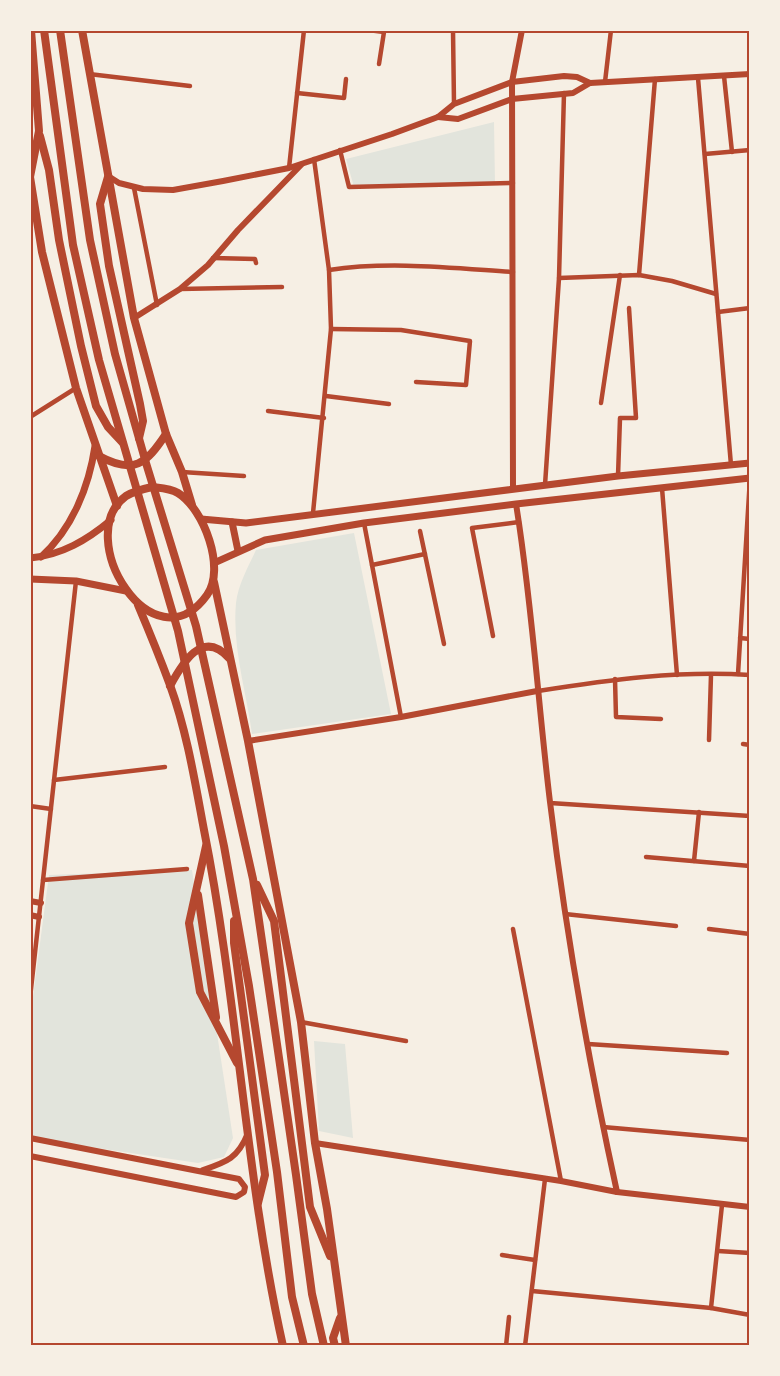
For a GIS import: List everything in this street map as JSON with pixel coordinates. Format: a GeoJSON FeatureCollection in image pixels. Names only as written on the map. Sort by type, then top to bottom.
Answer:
{"type":"FeatureCollection","features":[{"type":"Feature","properties":{"kind":"highway"},"geometry":{"type":"LineString","coordinates":[[31,30],[39,131],[49,170],[59,240],[81,346],[96,406],[108,427],[124,445]]}},
{"type":"Feature","properties":{"kind":"highway"},"geometry":{"type":"LineString","coordinates":[[44,30],[73,245],[99,360],[178,630],[234,901],[272,1137],[292,1297],[304,1346]]}},
{"type":"Feature","properties":{"kind":"highway"},"geometry":{"type":"LineString","coordinates":[[60,30],[90,240],[115,354],[196,626],[253,879],[312,1294],[324,1346]]}},
{"type":"Feature","properties":{"kind":"highway"},"geometry":{"type":"LineString","coordinates":[[82,30],[134,318],[166,434],[182,472],[192,505]]}},
{"type":"Feature","properties":{"kind":"highway"},"geometry":{"type":"LineString","coordinates":[[39,131],[30,177],[42,252],[76,388],[117,506]]}},
{"type":"Feature","properties":{"kind":"highway"},"geometry":{"type":"LineString","coordinates":[[108,176],[100,204],[111,278],[143,421],[139,440]]}},
{"type":"Feature","properties":{"kind":"highway"},"geometry":{"type":"LineString","coordinates":[[99,456],[112,464],[122,466],[141,463],[155,450],[166,434]]}},
{"type":"Feature","properties":{"kind":"highway"},"geometry":{"type":"LineString","coordinates":[[214,582],[209,593],[188,612],[166,617],[153,614],[138,605],[126,591],[111,556],[108,537],[111,520],[117,506],[125,497],[136,491],[152,487],[178,492],[192,505],[208,537],[214,562],[214,582],[226,654],[248,741],[301,1022],[315,1143],[327,1209],[346,1346]]}},
{"type":"Feature","properties":{"kind":"highway"},"geometry":{"type":"LineString","coordinates":[[138,605],[170,686],[190,756],[207,842],[219,907],[257,1208],[270,1291],[283,1346]]}},
{"type":"Feature","properties":{"kind":"highway"},"geometry":{"type":"LineString","coordinates":[[170,686],[183,663],[194,652],[208,647],[226,654]]}},
{"type":"Feature","properties":{"kind":"highway"},"geometry":{"type":"LineString","coordinates":[[207,842],[189,923],[200,992],[240,1068]]}},
{"type":"Feature","properties":{"kind":"highway"},"geometry":{"type":"LineString","coordinates":[[253,879],[274,921],[310,1207],[334,1266]]}},
{"type":"Feature","properties":{"kind":"highway"},"geometry":{"type":"LineString","coordinates":[[197,888],[216,1023]]}},
{"type":"Feature","properties":{"kind":"highway"},"geometry":{"type":"LineString","coordinates":[[234,901],[234,944],[265,1175],[257,1208]]}},
{"type":"Feature","properties":{"kind":"highway"},"geometry":{"type":"LineString","coordinates":[[335,1346],[333,1338],[341,1317]]}},
{"type":"Feature","properties":{"kind":"main road"},"geometry":{"type":"LineString","coordinates":[[41,557],[55,544],[72,517],[92,466],[95,446]]}},
{"type":"Feature","properties":{"kind":"main road"},"geometry":{"type":"LineString","coordinates":[[201,519],[246,523],[618,476],[750,463]]}},
{"type":"Feature","properties":{"kind":"main road"},"geometry":{"type":"LineString","coordinates":[[214,562],[265,540],[364,523],[750,478]]}},
{"type":"Feature","properties":{"kind":"main road"},"geometry":{"type":"LineString","coordinates":[[30,558],[41,557],[78,545],[111,520]]}},
{"type":"Feature","properties":{"kind":"main road"},"geometry":{"type":"LineString","coordinates":[[232,522],[238,550]]}},
{"type":"Feature","properties":{"kind":"main road"},"geometry":{"type":"LineString","coordinates":[[30,579],[76,581],[126,591]]}},
{"type":"Feature","properties":{"kind":"street"},"geometry":{"type":"LineString","coordinates":[[289,168],[304,30]]}},
{"type":"Feature","properties":{"kind":"street"},"geometry":{"type":"LineString","coordinates":[[368,30],[384,32],[379,64]]}},
{"type":"Feature","properties":{"kind":"street"},"geometry":{"type":"LineString","coordinates":[[453,30],[454,104]]}},
{"type":"Feature","properties":{"kind":"street"},"geometry":{"type":"LineString","coordinates":[[513,489],[512,82],[522,30]]}},
{"type":"Feature","properties":{"kind":"street"},"geometry":{"type":"LineString","coordinates":[[606,82],[611,30]]}},
{"type":"Feature","properties":{"kind":"street"},"geometry":{"type":"LineString","coordinates":[[89,74],[190,86]]}},
{"type":"Feature","properties":{"kind":"street"},"geometry":{"type":"LineString","coordinates":[[438,117],[458,118],[512,99],[573,93],[590,83],[750,74]]}},
{"type":"Feature","properties":{"kind":"street"},"geometry":{"type":"LineString","coordinates":[[108,176],[134,188],[173,190],[289,168],[438,117],[454,104],[512,82],[564,76],[577,77],[590,83]]}},
{"type":"Feature","properties":{"kind":"street"},"geometry":{"type":"LineString","coordinates":[[724,76],[732,152]]}},
{"type":"Feature","properties":{"kind":"street"},"geometry":{"type":"LineString","coordinates":[[698,78],[731,465]]}},
{"type":"Feature","properties":{"kind":"street"},"geometry":{"type":"LineString","coordinates":[[297,93],[344,98],[346,79]]}},
{"type":"Feature","properties":{"kind":"street"},"geometry":{"type":"LineString","coordinates":[[639,275],[655,79]]}},
{"type":"Feature","properties":{"kind":"street"},"geometry":{"type":"LineString","coordinates":[[545,485],[559,278],[564,93]]}},
{"type":"Feature","properties":{"kind":"street"},"geometry":{"type":"LineString","coordinates":[[340,150],[349,187],[513,183]]}},
{"type":"Feature","properties":{"kind":"street"},"geometry":{"type":"LineString","coordinates":[[705,154],[750,150]]}},
{"type":"Feature","properties":{"kind":"street"},"geometry":{"type":"LineString","coordinates":[[313,513],[331,329],[329,270],[314,159]]}},
{"type":"Feature","properties":{"kind":"street"},"geometry":{"type":"LineString","coordinates":[[134,318],[180,289],[213,258],[301,165]]}},
{"type":"Feature","properties":{"kind":"street"},"geometry":{"type":"LineString","coordinates":[[134,188],[157,305]]}},
{"type":"Feature","properties":{"kind":"street"},"geometry":{"type":"LineString","coordinates":[[213,258],[255,259],[256,262]]}},
{"type":"Feature","properties":{"kind":"street"},"geometry":{"type":"LineString","coordinates":[[329,270],[402,266],[513,272]]}},
{"type":"Feature","properties":{"kind":"street"},"geometry":{"type":"LineString","coordinates":[[601,403],[620,275]]}},
{"type":"Feature","properties":{"kind":"street"},"geometry":{"type":"LineString","coordinates":[[559,278],[639,275],[672,281],[717,294]]}},
{"type":"Feature","properties":{"kind":"street"},"geometry":{"type":"LineString","coordinates":[[180,289],[282,286]]}},
{"type":"Feature","properties":{"kind":"street"},"geometry":{"type":"LineString","coordinates":[[618,476],[620,418],[636,418],[629,308]]}},
{"type":"Feature","properties":{"kind":"street"},"geometry":{"type":"LineString","coordinates":[[718,312],[750,308]]}},
{"type":"Feature","properties":{"kind":"street"},"geometry":{"type":"LineString","coordinates":[[331,329],[401,330],[470,341],[466,385],[416,382]]}},
{"type":"Feature","properties":{"kind":"street"},"geometry":{"type":"LineString","coordinates":[[30,417],[76,388]]}},
{"type":"Feature","properties":{"kind":"street"},"geometry":{"type":"LineString","coordinates":[[326,396],[389,404]]}},
{"type":"Feature","properties":{"kind":"street"},"geometry":{"type":"LineString","coordinates":[[268,411],[324,418]]}},
{"type":"Feature","properties":{"kind":"street"},"geometry":{"type":"LineString","coordinates":[[182,472],[244,476]]}},
{"type":"Feature","properties":{"kind":"street"},"geometry":{"type":"LineString","coordinates":[[738,674],[750,478]]}},
{"type":"Feature","properties":{"kind":"street"},"geometry":{"type":"LineString","coordinates":[[662,488],[677,675]]}},
{"type":"Feature","properties":{"kind":"street"},"geometry":{"type":"LineString","coordinates":[[516,504],[565,914],[616,1192]]}},
{"type":"Feature","properties":{"kind":"street"},"geometry":{"type":"LineString","coordinates":[[493,636],[472,528],[519,522]]}},
{"type":"Feature","properties":{"kind":"street"},"geometry":{"type":"LineString","coordinates":[[364,523],[401,717]]}},
{"type":"Feature","properties":{"kind":"street"},"geometry":{"type":"LineString","coordinates":[[420,531],[444,644]]}},
{"type":"Feature","properties":{"kind":"street"},"geometry":{"type":"LineString","coordinates":[[372,565],[425,554]]}},
{"type":"Feature","properties":{"kind":"street"},"geometry":{"type":"LineString","coordinates":[[30,998],[76,581]]}},
{"type":"Feature","properties":{"kind":"street"},"geometry":{"type":"LineString","coordinates":[[742,603],[750,604]]}},
{"type":"Feature","properties":{"kind":"street"},"geometry":{"type":"LineString","coordinates":[[740,638],[750,639]]}},
{"type":"Feature","properties":{"kind":"street"},"geometry":{"type":"LineString","coordinates":[[248,741],[401,717],[537,691],[615,679],[677,675],[750,675]]}},
{"type":"Feature","properties":{"kind":"street"},"geometry":{"type":"LineString","coordinates":[[709,740],[711,675]]}},
{"type":"Feature","properties":{"kind":"street"},"geometry":{"type":"LineString","coordinates":[[615,679],[616,717],[661,719]]}},
{"type":"Feature","properties":{"kind":"street"},"geometry":{"type":"LineString","coordinates":[[743,744],[750,745]]}},
{"type":"Feature","properties":{"kind":"street"},"geometry":{"type":"LineString","coordinates":[[54,780],[165,767]]}},
{"type":"Feature","properties":{"kind":"street"},"geometry":{"type":"LineString","coordinates":[[550,803],[750,816]]}},
{"type":"Feature","properties":{"kind":"street"},"geometry":{"type":"LineString","coordinates":[[30,806],[51,809]]}},
{"type":"Feature","properties":{"kind":"street"},"geometry":{"type":"LineString","coordinates":[[694,861],[699,812]]}},
{"type":"Feature","properties":{"kind":"street"},"geometry":{"type":"LineString","coordinates":[[646,857],[750,866]]}},
{"type":"Feature","properties":{"kind":"street"},"geometry":{"type":"LineString","coordinates":[[43,880],[187,869]]}},
{"type":"Feature","properties":{"kind":"street"},"geometry":{"type":"LineString","coordinates":[[30,901],[40,903]]}},
{"type":"Feature","properties":{"kind":"street"},"geometry":{"type":"LineString","coordinates":[[565,914],[676,926]]}},
{"type":"Feature","properties":{"kind":"street"},"geometry":{"type":"LineString","coordinates":[[30,915],[39,916]]}},
{"type":"Feature","properties":{"kind":"street"},"geometry":{"type":"LineString","coordinates":[[513,929],[561,1181]]}},
{"type":"Feature","properties":{"kind":"street"},"geometry":{"type":"LineString","coordinates":[[709,929],[750,934]]}},
{"type":"Feature","properties":{"kind":"street"},"geometry":{"type":"LineString","coordinates":[[301,1022],[406,1041]]}},
{"type":"Feature","properties":{"kind":"street"},"geometry":{"type":"LineString","coordinates":[[588,1044],[727,1053]]}},
{"type":"Feature","properties":{"kind":"street"},"geometry":{"type":"LineString","coordinates":[[603,1127],[750,1140]]}},
{"type":"Feature","properties":{"kind":"street"},"geometry":{"type":"LineString","coordinates":[[200,1171],[234,1157],[242,1148],[248,1133]]}},
{"type":"Feature","properties":{"kind":"street"},"geometry":{"type":"LineString","coordinates":[[30,1138],[239,1179],[245,1187],[244,1192],[236,1197],[30,1156]]}},
{"type":"Feature","properties":{"kind":"street"},"geometry":{"type":"LineString","coordinates":[[315,1143],[561,1181],[616,1192],[750,1207]]}},
{"type":"Feature","properties":{"kind":"street"},"geometry":{"type":"LineString","coordinates":[[525,1346],[545,1179]]}},
{"type":"Feature","properties":{"kind":"street"},"geometry":{"type":"LineString","coordinates":[[711,1308],[722,1205]]}},
{"type":"Feature","properties":{"kind":"street"},"geometry":{"type":"LineString","coordinates":[[718,1251],[750,1253]]}},
{"type":"Feature","properties":{"kind":"street"},"geometry":{"type":"LineString","coordinates":[[502,1255],[535,1260]]}},
{"type":"Feature","properties":{"kind":"street"},"geometry":{"type":"LineString","coordinates":[[532,1291],[711,1308],[750,1315]]}},
{"type":"Feature","properties":{"kind":"street"},"geometry":{"type":"LineString","coordinates":[[507,1346],[509,1317]]}},
{"type":"Feature","properties":{"kind":"shaded area"},"geometry":{"type":"Polygon","coordinates":[[[494,122],[495,184],[354,187],[346,159],[494,122]]]}},
{"type":"Feature","properties":{"kind":"shaded area"},"geometry":{"type":"Polygon","coordinates":[[[354,533],[391,714],[252,734],[238,652],[235,619],[239,590],[256,550],[354,533]]]}},
{"type":"Feature","properties":{"kind":"shaded area"},"geometry":{"type":"Polygon","coordinates":[[[192,870],[233,1138],[224,1157],[198,1163],[30,1138],[30,1019],[49,875],[192,870]]]}},
{"type":"Feature","properties":{"kind":"shaded area"},"geometry":{"type":"Polygon","coordinates":[[[314,1041],[345,1044],[353,1138],[319,1131],[314,1041]]]}}]}
